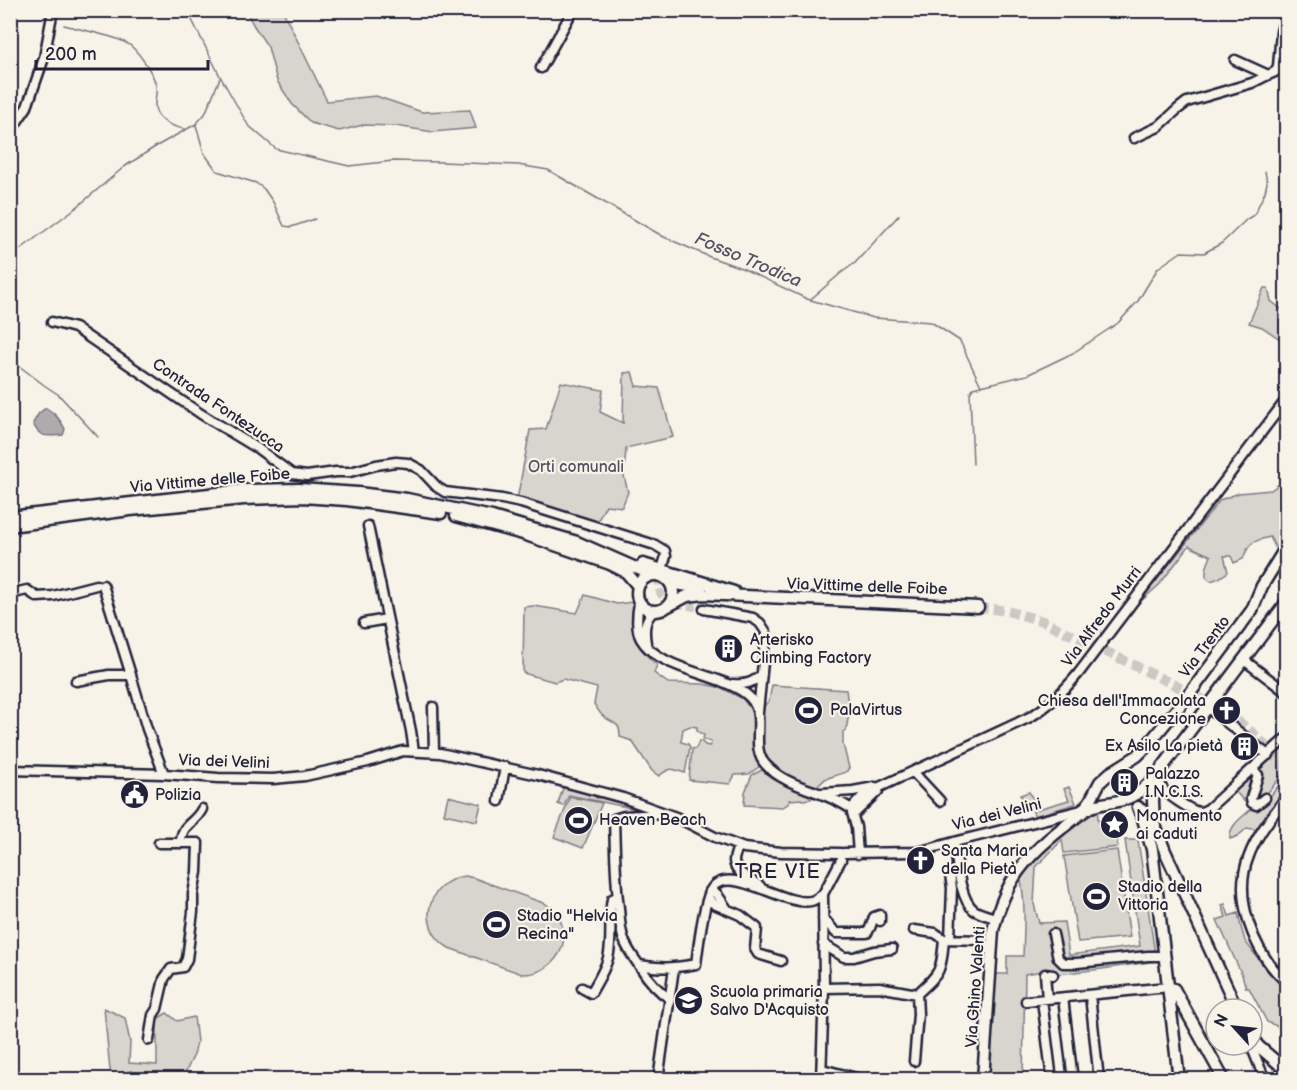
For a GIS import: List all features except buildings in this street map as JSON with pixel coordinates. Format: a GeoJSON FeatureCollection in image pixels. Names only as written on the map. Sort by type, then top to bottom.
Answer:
{"type":"FeatureCollection","features":[{"type":"Feature","properties":{"kind":"main road","name":"Via Vittime delle Foibe"},"geometry":{"type":"LineString","coordinates":[[10,517],[244,490],[299,489],[358,493],[407,499],[492,517],[577,542],[652,575]]}},
{"type":"Feature","properties":{"kind":"main road","name":"Via Vittime delle Foibe"},"geometry":{"type":"LineString","coordinates":[[10,526],[130,510],[244,499],[302,497],[347,500],[462,517],[510,530],[623,569],[638,586]]}},
{"type":"Feature","properties":{"kind":"main road"},"geometry":{"type":"LineString","coordinates":[[577,542],[665,572],[754,598]]}},
{"type":"Feature","properties":{"kind":"main road","name":"Via Trento"},"geometry":{"type":"LineString","coordinates":[[1085,806],[1100,782],[1137,756],[1160,731],[1252,610],[1262,586],[1287,547]]}},
{"type":"Feature","properties":{"kind":"main road"},"geometry":{"type":"LineString","coordinates":[[652,575],[662,576],[670,583],[673,594],[668,606],[653,612],[639,603],[637,598],[641,581],[652,575]]}},
{"type":"Feature","properties":{"kind":"main road","name":"Via Vittime delle Foibe"},"geometry":{"type":"LineString","coordinates":[[670,583],[754,598]]}},
{"type":"Feature","properties":{"kind":"main road","name":"Via Vittime delle Foibe"},"geometry":{"type":"LineString","coordinates":[[668,606],[679,599],[696,595],[978,607]]}},
{"type":"Feature","properties":{"kind":"main road"},"geometry":{"type":"LineString","coordinates":[[1124,800],[1139,793],[1156,776],[1287,603]]}},
{"type":"Feature","properties":{"kind":"main road"},"geometry":{"type":"LineString","coordinates":[[1152,849],[1156,776]]}},
{"type":"Feature","properties":{"kind":"main road"},"geometry":{"type":"LineString","coordinates":[[1085,806],[1101,800],[1110,802]]}},
{"type":"Feature","properties":{"kind":"main road"},"geometry":{"type":"LineString","coordinates":[[1124,800],[1138,807],[1154,823],[1232,997]]}},
{"type":"Feature","properties":{"kind":"main road","name":"Via dei Velini"},"geometry":{"type":"LineString","coordinates":[[1085,806],[1124,800]]}},
{"type":"Feature","properties":{"kind":"main road","name":"Via Ghino Valenti"},"geometry":{"type":"LineString","coordinates":[[983,1080],[991,952],[996,918],[1006,891],[1027,859],[1085,806]]}},
{"type":"Feature","properties":{"kind":"main road"},"geometry":{"type":"LineString","coordinates":[[1138,807],[1152,849],[1179,1080]]}},
{"type":"Feature","properties":{"kind":"main road"},"geometry":{"type":"LineString","coordinates":[[1168,987],[1174,989],[1224,1080]]}},
{"type":"Feature","properties":{"kind":"main road"},"geometry":{"type":"LineString","coordinates":[[1170,1008],[1173,1002],[1181,1003]]}},
{"type":"Feature","properties":{"kind":"main road"},"geometry":{"type":"LineString","coordinates":[[1264,1049],[1287,1070]]}},
{"type":"Feature","properties":{"kind":"street"},"geometry":{"type":"LineString","coordinates":[[10,132],[27,107],[44,58],[53,10]]}},
{"type":"Feature","properties":{"kind":"street"},"geometry":{"type":"LineString","coordinates":[[541,68],[573,10]]}},
{"type":"Feature","properties":{"kind":"street"},"geometry":{"type":"LineString","coordinates":[[1134,138],[1158,127],[1187,102],[1252,83],[1275,72],[1278,66],[1281,32],[1284,20],[1287,19]]}},
{"type":"Feature","properties":{"kind":"street"},"geometry":{"type":"LineString","coordinates":[[1235,60],[1268,75]]}},
{"type":"Feature","properties":{"kind":"street","name":"Contrada Fontezucca"},"geometry":{"type":"LineString","coordinates":[[52,322],[75,328],[201,414],[257,448],[292,474],[307,476],[350,472],[376,465],[408,463],[421,470],[441,490],[521,503],[655,545],[665,551],[663,566]]}},
{"type":"Feature","properties":{"kind":"street","name":"Via Alfredo Murri"},"geometry":{"type":"LineString","coordinates":[[885,785],[1030,717],[1044,709],[1062,693],[1287,400]]}},
{"type":"Feature","properties":{"kind":"street"},"geometry":{"type":"LineString","coordinates":[[368,526],[414,752]]}},
{"type":"Feature","properties":{"kind":"street"},"geometry":{"type":"LineString","coordinates":[[10,594],[27,590],[37,597],[53,596],[100,585],[164,774]]}},
{"type":"Feature","properties":{"kind":"street"},"geometry":{"type":"LineString","coordinates":[[639,603],[639,633],[647,646],[665,659],[728,684],[746,694],[752,699],[758,712]]}},
{"type":"Feature","properties":{"kind":"street"},"geometry":{"type":"LineString","coordinates":[[704,609],[753,618],[766,632],[758,712],[758,750],[765,765],[772,771],[846,805],[853,811],[858,854]]}},
{"type":"Feature","properties":{"kind":"street"},"geometry":{"type":"LineString","coordinates":[[647,646],[646,621],[653,612]]}},
{"type":"Feature","properties":{"kind":"street"},"geometry":{"type":"LineString","coordinates":[[364,623],[387,619]]}},
{"type":"Feature","properties":{"kind":"street"},"geometry":{"type":"LineString","coordinates":[[1244,660],[1287,692]]}},
{"type":"Feature","properties":{"kind":"street"},"geometry":{"type":"LineString","coordinates":[[728,684],[752,683],[762,674]]}},
{"type":"Feature","properties":{"kind":"street"},"geometry":{"type":"LineString","coordinates":[[76,681],[109,675],[131,675]]}},
{"type":"Feature","properties":{"kind":"street"},"geometry":{"type":"LineString","coordinates":[[433,707],[434,752]]}},
{"type":"Feature","properties":{"kind":"street"},"geometry":{"type":"LineString","coordinates":[[1207,707],[1268,755]]}},
{"type":"Feature","properties":{"kind":"street"},"geometry":{"type":"LineString","coordinates":[[1164,765],[1160,779],[1162,789],[1198,812],[1208,809],[1287,738]]}},
{"type":"Feature","properties":{"kind":"street","name":"Via dei Velini"},"geometry":{"type":"LineString","coordinates":[[10,770],[273,779],[305,776],[368,762],[403,751],[434,752],[607,793],[684,820],[715,837],[744,848],[838,858],[858,854],[918,852],[1085,806]]}},
{"type":"Feature","properties":{"kind":"street"},"geometry":{"type":"LineString","coordinates":[[499,801],[505,767]]}},
{"type":"Feature","properties":{"kind":"street"},"geometry":{"type":"LineString","coordinates":[[1253,770],[1258,775],[1251,798],[1252,803],[1256,805],[1265,798]]}},
{"type":"Feature","properties":{"kind":"street"},"geometry":{"type":"LineString","coordinates":[[913,772],[940,801]]}},
{"type":"Feature","properties":{"kind":"street"},"geometry":{"type":"LineString","coordinates":[[819,793],[853,791],[885,785]]}},
{"type":"Feature","properties":{"kind":"street"},"geometry":{"type":"LineString","coordinates":[[853,811],[862,797],[885,785]]}},
{"type":"Feature","properties":{"kind":"street"},"geometry":{"type":"LineString","coordinates":[[1287,797],[1252,849],[1246,866],[1243,887],[1251,930],[1274,970],[1287,982]]}},
{"type":"Feature","properties":{"kind":"street"},"geometry":{"type":"LineString","coordinates":[[181,843],[183,830],[187,824],[199,816],[202,809]]}},
{"type":"Feature","properties":{"kind":"street"},"geometry":{"type":"LineString","coordinates":[[669,814],[636,814],[614,819],[617,897],[624,943],[649,981],[670,999]]}},
{"type":"Feature","properties":{"kind":"street"},"geometry":{"type":"LineString","coordinates":[[954,842],[963,890],[969,904],[973,909],[996,918]]}},
{"type":"Feature","properties":{"kind":"street"},"geometry":{"type":"LineString","coordinates":[[149,1040],[153,1015],[157,1009],[164,979],[171,969],[183,967],[187,959],[197,872],[198,843],[159,843]]}},
{"type":"Feature","properties":{"kind":"street"},"geometry":{"type":"LineString","coordinates":[[738,846],[734,865],[768,891]]}},
{"type":"Feature","properties":{"kind":"street"},"geometry":{"type":"LineString","coordinates":[[821,1080],[824,988],[823,894],[838,858]]}},
{"type":"Feature","properties":{"kind":"street"},"geometry":{"type":"LineString","coordinates":[[916,994],[939,972],[947,939],[952,888],[950,875],[954,870],[959,870]]}},
{"type":"Feature","properties":{"kind":"street"},"geometry":{"type":"LineString","coordinates":[[639,965],[674,969],[696,964],[701,924],[709,895],[713,886],[721,882],[729,880],[742,882],[805,902],[823,894]]}},
{"type":"Feature","properties":{"kind":"street"},"geometry":{"type":"LineString","coordinates":[[709,895],[717,894],[727,909],[740,915],[757,928],[755,949],[758,954],[781,961]]}},
{"type":"Feature","properties":{"kind":"street"},"geometry":{"type":"LineString","coordinates":[[582,988],[591,993],[608,959],[612,899],[617,897]]}},
{"type":"Feature","properties":{"kind":"street"},"geometry":{"type":"LineString","coordinates":[[823,919],[836,933],[867,933],[874,917],[880,915],[880,921]]}},
{"type":"Feature","properties":{"kind":"street"},"geometry":{"type":"LineString","coordinates":[[914,930],[935,933],[947,939],[983,940]]}},
{"type":"Feature","properties":{"kind":"street"},"geometry":{"type":"LineString","coordinates":[[1053,934],[1058,958],[1063,963],[1164,956]]}},
{"type":"Feature","properties":{"kind":"street"},"geometry":{"type":"LineString","coordinates":[[823,944],[844,957],[891,950]]}},
{"type":"Feature","properties":{"kind":"street"},"geometry":{"type":"LineString","coordinates":[[658,1080],[674,969]]}},
{"type":"Feature","properties":{"kind":"street"},"geometry":{"type":"LineString","coordinates":[[1052,1080],[1044,999],[1045,975],[1053,975]]}},
{"type":"Feature","properties":{"kind":"street"},"geometry":{"type":"LineString","coordinates":[[824,988],[879,987],[916,994]]}},
{"type":"Feature","properties":{"kind":"street"},"geometry":{"type":"LineString","coordinates":[[1026,1002],[1168,987]]}},
{"type":"Feature","properties":{"kind":"street"},"geometry":{"type":"LineString","coordinates":[[914,1061],[918,1014],[916,994]]}},
{"type":"Feature","properties":{"kind":"street"},"geometry":{"type":"LineString","coordinates":[[1090,995],[1099,1080]]}},
{"type":"Feature","properties":{"kind":"street"},"geometry":{"type":"LineString","coordinates":[[1063,998],[1073,1080]]}},
{"type":"Feature","properties":{"kind":"street"},"geometry":{"type":"LineString","coordinates":[[1256,1057],[1265,1080]]}},
{"type":"Feature","properties":{"kind":"street"},"geometry":{"type":"LineString","coordinates":[[822,1069],[864,1080]]}},
{"type":"Feature","properties":{"kind":"green space"},"geometry":{"type":"Polygon","coordinates":[[[246,11],[283,11],[327,101],[376,96],[422,112],[470,110],[476,128],[433,132],[396,126],[363,125],[339,131],[311,123],[292,104],[277,81],[268,47],[246,11]]]}},
{"type":"Feature","properties":{"kind":"green space"},"geometry":{"type":"Polygon","coordinates":[[[1264,288],[1268,288],[1271,301],[1285,312],[1283,326],[1286,328],[1286,343],[1262,327],[1249,323],[1264,288]]]}},
{"type":"Feature","properties":{"kind":"green space","name":"Orti comunali"},"geometry":{"type":"Polygon","coordinates":[[[632,372],[636,386],[659,388],[673,437],[626,448],[624,476],[628,492],[622,507],[606,505],[596,524],[517,500],[530,430],[546,429],[561,382],[603,390],[600,412],[623,423],[624,373],[632,372]]]}},
{"type":"Feature","properties":{"kind":"green space"},"geometry":{"type":"Polygon","coordinates":[[[1286,466],[1286,510],[1282,525],[1286,541],[1277,551],[1270,537],[1256,541],[1247,549],[1243,559],[1234,563],[1231,556],[1224,556],[1228,572],[1211,581],[1206,577],[1206,569],[1211,556],[1189,546],[1159,585],[1139,603],[1220,500],[1239,493],[1271,490],[1279,484],[1286,466]]]}},
{"type":"Feature","properties":{"kind":"green space"},"geometry":{"type":"Polygon","coordinates":[[[585,595],[617,604],[632,602],[635,612],[636,636],[640,647],[657,665],[654,673],[668,683],[703,684],[722,688],[743,699],[751,710],[753,747],[760,766],[749,774],[735,775],[730,784],[689,780],[692,749],[696,748],[699,741],[710,746],[711,742],[703,739],[704,735],[697,731],[697,727],[690,726],[683,729],[681,742],[690,747],[685,773],[672,769],[659,776],[652,771],[632,741],[620,737],[617,725],[599,712],[594,704],[597,688],[563,679],[555,682],[523,673],[524,607],[534,606],[577,613],[585,595]]]}},
{"type":"Feature","properties":{"kind":"green space"},"geometry":{"type":"Polygon","coordinates":[[[772,685],[846,690],[849,714],[846,730],[843,732],[843,744],[849,768],[846,772],[825,779],[818,786],[791,778],[768,761],[763,753],[761,735],[763,707],[769,701],[772,685]]]}},
{"type":"Feature","properties":{"kind":"green space"},"geometry":{"type":"Polygon","coordinates":[[[1286,742],[1286,770],[1266,795],[1253,802],[1257,770],[1286,742]]]}},
{"type":"Feature","properties":{"kind":"green space"},"geometry":{"type":"Polygon","coordinates":[[[762,770],[773,779],[813,796],[811,799],[789,800],[789,803],[783,807],[744,805],[745,792],[752,775],[762,770]]]}},
{"type":"Feature","properties":{"kind":"green space"},"geometry":{"type":"Polygon","coordinates":[[[1254,773],[1250,804],[1268,799],[1286,776],[1286,789],[1257,830],[1247,828],[1238,836],[1230,839],[1234,826],[1251,809],[1235,791],[1254,773]]]}},
{"type":"Feature","properties":{"kind":"green space"},"geometry":{"type":"Polygon","coordinates":[[[1069,787],[1075,804],[1035,816],[1020,795],[1029,792],[1038,809],[1069,800],[1064,789],[1069,787]]]}},
{"type":"Feature","properties":{"kind":"green space"},"geometry":{"type":"Polygon","coordinates":[[[563,788],[596,795],[596,798],[601,797],[636,809],[569,795],[564,806],[558,804],[563,788]]]}},
{"type":"Feature","properties":{"kind":"green space"},"geometry":{"type":"Polygon","coordinates":[[[448,796],[481,804],[477,821],[444,814],[448,796]]]}},
{"type":"Feature","properties":{"kind":"green space","name":"Heaven Beach"},"geometry":{"type":"Polygon","coordinates":[[[570,797],[602,803],[583,848],[554,837],[570,797]]]}},
{"type":"Feature","properties":{"kind":"green space"},"geometry":{"type":"Polygon","coordinates":[[[1097,810],[1101,825],[1120,838],[1117,841],[1118,847],[1064,853],[1062,840],[1036,867],[1034,904],[1039,923],[1064,922],[1069,955],[1140,946],[1125,840],[1138,840],[1156,961],[1057,974],[1043,971],[1025,974],[1023,1079],[987,1080],[995,974],[1007,974],[1007,956],[1023,956],[1024,906],[1020,876],[1030,859],[1074,822],[1097,810]]]}},
{"type":"Feature","properties":{"kind":"green space","name":"Stadio della Vittoria"},"geometry":{"type":"Polygon","coordinates":[[[1117,850],[1130,937],[1078,942],[1064,856],[1117,850]]]}},
{"type":"Feature","properties":{"kind":"green space"},"geometry":{"type":"Polygon","coordinates":[[[465,876],[546,904],[557,914],[564,932],[561,951],[556,958],[541,970],[522,974],[449,948],[438,939],[429,918],[434,896],[452,880],[465,876]]]}},
{"type":"Feature","properties":{"kind":"green space"},"geometry":{"type":"Polygon","coordinates":[[[1225,904],[1229,916],[1238,913],[1245,941],[1265,968],[1284,988],[1283,1007],[1286,1012],[1286,1030],[1267,1022],[1264,1016],[1264,997],[1254,997],[1249,988],[1246,988],[1217,920],[1226,917],[1222,905],[1225,904]]]}},
{"type":"Feature","properties":{"kind":"green space"},"geometry":{"type":"Polygon","coordinates":[[[104,1008],[125,1018],[130,1042],[129,1063],[157,1065],[157,1019],[167,1013],[177,1021],[194,1017],[197,1042],[194,1055],[184,1075],[177,1079],[144,1079],[131,1071],[114,1075],[110,1070],[104,1008]]]}},
{"type":"Feature","properties":{"kind":"shaded area"},"geometry":{"type":"Polygon","coordinates":[[[46,408],[54,414],[65,429],[63,435],[41,434],[35,428],[33,423],[39,413],[46,408]]]}},
{"type":"Feature","properties":{"kind":"waterway","name":"Fosso Trodica"},"geometry":{"type":"LineString","coordinates":[[187,10],[248,125],[276,149],[349,166],[393,161],[518,165],[548,170],[664,237],[744,269],[807,299],[874,318],[931,322],[960,341],[981,386],[1027,375],[1073,353],[1118,323],[1138,301],[1158,268],[1181,252],[1204,253],[1222,243],[1254,215],[1265,192],[1267,183],[1265,171]]}},
{"type":"Feature","properties":{"kind":"waterway"},"geometry":{"type":"LineString","coordinates":[[64,25],[109,36],[131,46],[146,64],[155,81],[155,105],[158,115],[175,127],[185,129]]}},
{"type":"Feature","properties":{"kind":"waterway"},"geometry":{"type":"LineString","coordinates":[[10,257],[77,207],[124,167],[196,124],[205,114],[220,78]]}},
{"type":"Feature","properties":{"kind":"waterway"},"geometry":{"type":"LineString","coordinates":[[196,125],[204,153],[217,171],[256,183],[264,189],[284,226],[291,227],[315,219]]}},
{"type":"Feature","properties":{"kind":"waterway"},"geometry":{"type":"LineString","coordinates":[[811,299],[855,263],[899,215]]}},
{"type":"Feature","properties":{"kind":"waterway"},"geometry":{"type":"LineString","coordinates":[[10,359],[59,395],[98,437]]}},
{"type":"Feature","properties":{"kind":"waterway"},"geometry":{"type":"LineString","coordinates":[[973,464],[970,393],[973,388],[981,386]]}},
{"type":"Feature","properties":{"kind":"tunnel"},"geometry":{"type":"LineString","coordinates":[[663,566],[658,586],[661,595],[669,602],[704,609]]}},
{"type":"Feature","properties":{"kind":"tunnel"},"geometry":{"type":"LineString","coordinates":[[978,607],[1007,611],[1043,621],[1195,695],[1247,728],[1286,771]]}},
{"type":"Feature","properties":{"kind":"place","name":"Arterisko Climbing Factory"},"geometry":{"type":"Point","coordinates":[729,649]}},
{"type":"Feature","properties":{"kind":"place","name":"PalaVirtus"},"geometry":{"type":"Point","coordinates":[809,710]}},
{"type":"Feature","properties":{"kind":"place","name":"Chiesa dell'Immacolata Concezione"},"geometry":{"type":"Point","coordinates":[1227,710]}},
{"type":"Feature","properties":{"kind":"place","name":"Ex Asilo La pietà"},"geometry":{"type":"Point","coordinates":[1244,746]}},
{"type":"Feature","properties":{"kind":"place","name":"Palazzo I.N.C.I.S."},"geometry":{"type":"Point","coordinates":[1124,783]}},
{"type":"Feature","properties":{"kind":"place","name":"Polizia"},"geometry":{"type":"Point","coordinates":[134,795]}},
{"type":"Feature","properties":{"kind":"place","name":"Heaven Beach"},"geometry":{"type":"Point","coordinates":[578,820]}},
{"type":"Feature","properties":{"kind":"place","name":"Monumento ai caduti"},"geometry":{"type":"Point","coordinates":[1115,825]}},
{"type":"Feature","properties":{"kind":"place","name":"Santa Maria della Pietà"},"geometry":{"type":"Point","coordinates":[920,860]}},
{"type":"Feature","properties":{"kind":"place","name":"Stadio della Vittoria"},"geometry":{"type":"Point","coordinates":[1097,896]}},
{"type":"Feature","properties":{"kind":"place","name":"Stadio \"Helvia Recina\""},"geometry":{"type":"Point","coordinates":[496,925]}},
{"type":"Feature","properties":{"kind":"place","name":"Scuola primaria Salvo D'Acquisto"},"geometry":{"type":"Point","coordinates":[689,1001]}},
{"type":"Feature","properties":{"kind":"district","name":"TRE VIE"},"geometry":{"type":"Point","coordinates":[778,872]}}]}
